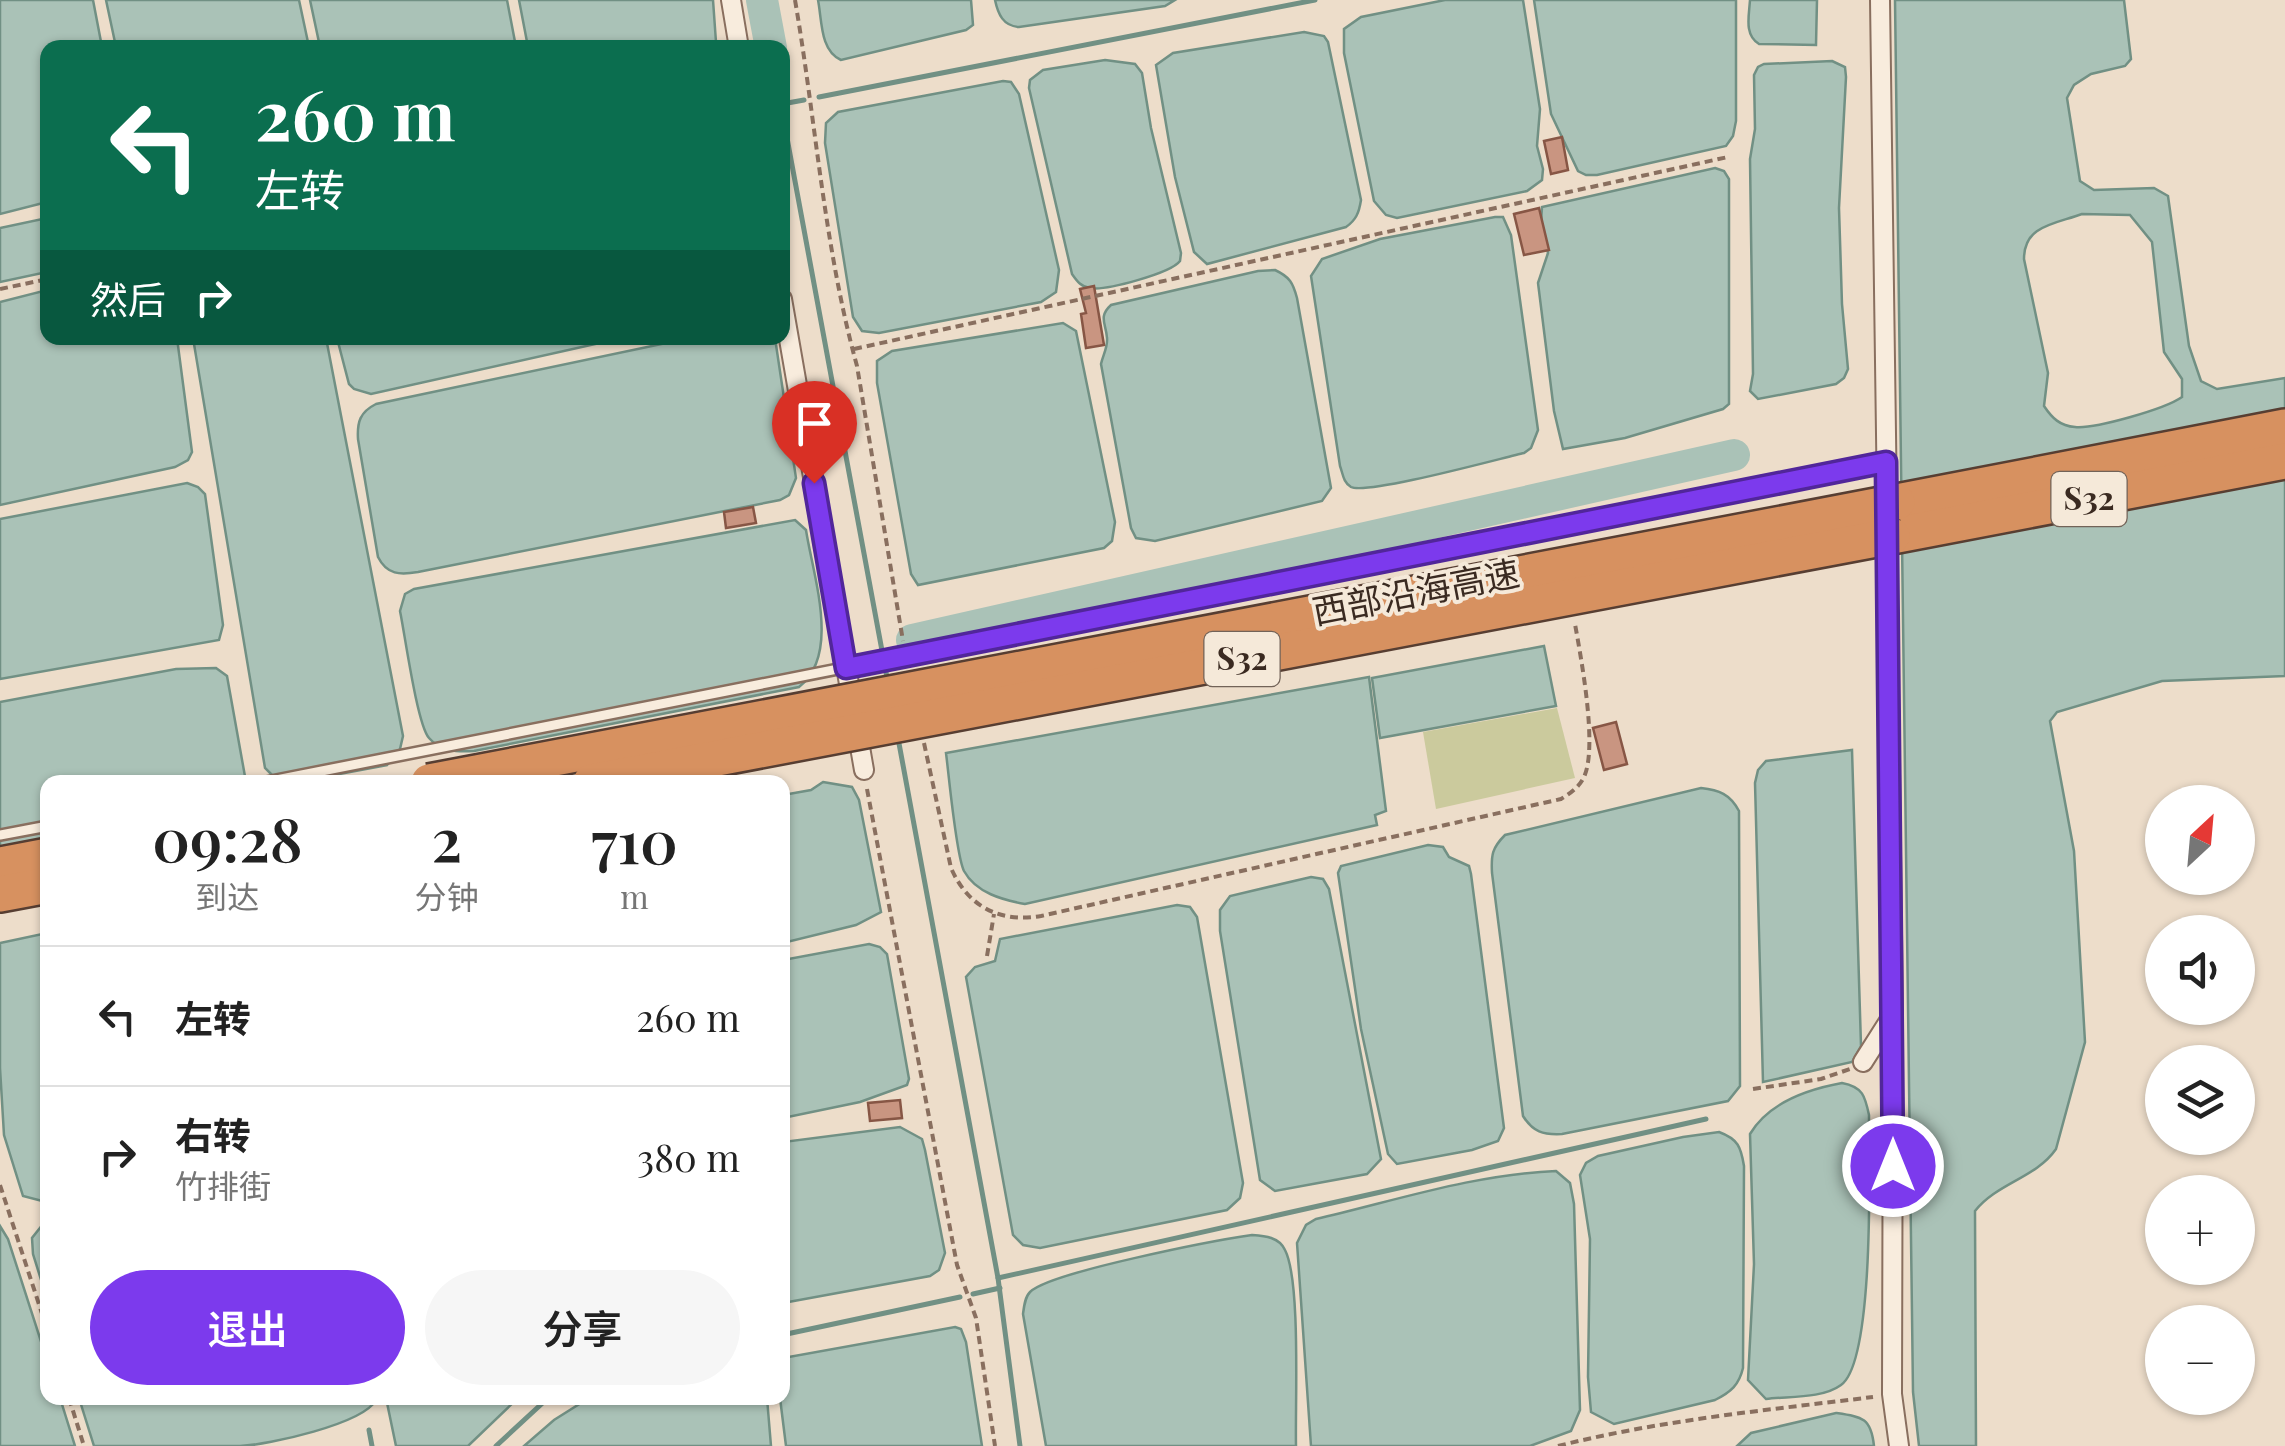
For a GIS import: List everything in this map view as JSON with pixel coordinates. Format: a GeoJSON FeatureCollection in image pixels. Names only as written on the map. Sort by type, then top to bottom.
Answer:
{"type":"FeatureCollection","features":[{"type":"Feature","properties":{"kind":"highway","name":"西部沿海高速"},"geometry":{"type":"LineString","coordinates":[[466,775],[2285,427]]}},
{"type":"Feature","properties":{"kind":"highway","name":"西部沿海高速"},"geometry":{"type":"LineString","coordinates":[[628,775],[2285,461]]}},
{"type":"Feature","properties":{"kind":"highway"},"geometry":{"type":"LineString","coordinates":[[0,865],[40,858]]}},
{"type":"Feature","properties":{"kind":"highway"},"geometry":{"type":"LineString","coordinates":[[0,894],[40,887]]}},
{"type":"Feature","properties":{"kind":"street"},"geometry":{"type":"LineString","coordinates":[[731,0],[738,40]]}},
{"type":"Feature","properties":{"kind":"street"},"geometry":{"type":"LineString","coordinates":[[1880,0],[1893,1014],[1892,1394],[1899,1446]]}},
{"type":"Feature","properties":{"kind":"street"},"geometry":{"type":"LineString","coordinates":[[790,345],[864,770]]}},
{"type":"Feature","properties":{"kind":"street"},"geometry":{"type":"LineString","coordinates":[[1863,1062],[1893,1014]]}},
{"type":"Feature","properties":{"kind":"lane"},"geometry":{"type":"LineString","coordinates":[[302,775],[1886,462]]}},
{"type":"Feature","properties":{"kind":"lane"},"geometry":{"type":"LineString","coordinates":[[0,835],[40,828]]}},
{"type":"Feature","properties":{"kind":"path"},"geometry":{"type":"LineString","coordinates":[[853,349],[1728,157]]}},
{"type":"Feature","properties":{"kind":"path"},"geometry":{"type":"LineString","coordinates":[[0,290],[40,281]]}},
{"type":"Feature","properties":{"kind":"path"},"geometry":{"type":"LineString","coordinates":[[864,770],[957,1265],[976,1318],[995,1446]]}},
{"type":"Feature","properties":{"kind":"path"},"geometry":{"type":"LineString","coordinates":[[987,956],[994,914]]}},
{"type":"Feature","properties":{"kind":"path"},"geometry":{"type":"LineString","coordinates":[[1753,1089],[1821,1079],[1863,1062]]}},
{"type":"Feature","properties":{"kind":"path"},"geometry":{"type":"LineString","coordinates":[[0,1185],[40,1308]]}},
{"type":"Feature","properties":{"kind":"path"},"geometry":{"type":"LineString","coordinates":[[1558,1446],[1601,1435],[1739,1413],[1892,1394]]}},
{"type":"Feature","properties":{"kind":"path"},"geometry":{"type":"LineString","coordinates":[[70,1405],[84,1446]]}},
{"type":"Feature","properties":{"kind":"green space"},"geometry":{"type":"Polygon","coordinates":[[[1557,708],[1575,778],[1436,809],[1423,732],[1557,708]]]}},
{"type":"Feature","properties":{"kind":"shaded area"},"geometry":{"type":"Polygon","coordinates":[[[0,0],[93,0],[101,40],[40,40],[40,204],[0,214],[0,0]]]}},
{"type":"Feature","properties":{"kind":"shaded area"},"geometry":{"type":"Polygon","coordinates":[[[106,0],[299,0],[308,40],[115,40],[106,0]]]}},
{"type":"Feature","properties":{"kind":"shaded area"},"geometry":{"type":"Polygon","coordinates":[[[310,0],[507,0],[515,40],[319,40],[310,0]]]}},
{"type":"Feature","properties":{"kind":"shaded area"},"geometry":{"type":"Polygon","coordinates":[[[519,0],[713,0],[716,40],[527,40],[519,0]]]}},
{"type":"Feature","properties":{"kind":"shaded area"},"geometry":{"type":"Polygon","coordinates":[[[818,0],[971,0],[973,25],[966,30],[841,60],[829,50],[818,0]]]}},
{"type":"Feature","properties":{"kind":"shaded area"},"geometry":{"type":"Polygon","coordinates":[[[995,0],[1175,0],[1165,6],[1019,27],[1002,18],[995,0]]]}},
{"type":"Feature","properties":{"kind":"shaded area"},"geometry":{"type":"Polygon","coordinates":[[[1445,0],[1523,0],[1540,109],[1537,146],[1542,180],[1527,191],[1397,218],[1386,215],[1374,201],[1344,53],[1344,29],[1361,17],[1445,0]]]}},
{"type":"Feature","properties":{"kind":"shaded area"},"geometry":{"type":"Polygon","coordinates":[[[1534,0],[1736,0],[1736,121],[1726,146],[1597,175],[1578,171],[1551,114],[1534,0]]]}},
{"type":"Feature","properties":{"kind":"shaded area"},"geometry":{"type":"Polygon","coordinates":[[[1750,0],[1817,0],[1816,45],[1759,44],[1749,30],[1750,0]]]}},
{"type":"Feature","properties":{"kind":"shaded area"},"geometry":{"type":"Polygon","coordinates":[[[1895,0],[2124,0],[2131,59],[2125,66],[2091,74],[2074,85],[2067,98],[2080,181],[2094,190],[2154,188],[2168,196],[2189,346],[2201,381],[2217,389],[2285,378],[2285,676],[2162,681],[2057,712],[2050,721],[2074,851],[2085,1042],[2056,1149],[2038,1167],[1994,1194],[1975,1211],[1976,1446],[1919,1446],[1913,1392],[1895,0]],[[2082,214],[2035,232],[2025,248],[2048,373],[2044,406],[2065,425],[2085,427],[2113,422],[2182,397],[2182,379],[2164,352],[2152,242],[2130,215],[2082,214]]]}},
{"type":"Feature","properties":{"kind":"shaded area"},"geometry":{"type":"Polygon","coordinates":[[[1304,32],[1324,36],[1328,42],[1361,200],[1358,212],[1346,227],[1207,264],[1194,252],[1175,177],[1156,65],[1173,53],[1304,32]]]}},
{"type":"Feature","properties":{"kind":"shaded area"},"geometry":{"type":"Polygon","coordinates":[[[1105,60],[1135,64],[1142,73],[1181,253],[1174,266],[1152,276],[1090,288],[1072,274],[1029,88],[1030,80],[1043,70],[1105,60]]]}},
{"type":"Feature","properties":{"kind":"shaded area"},"geometry":{"type":"Polygon","coordinates":[[[1832,61],[1845,67],[1846,77],[1839,208],[1848,369],[1836,384],[1758,399],[1750,391],[1754,75],[1764,64],[1832,61]]]}},
{"type":"Feature","properties":{"kind":"shaded area"},"geometry":{"type":"Polygon","coordinates":[[[1011,82],[1019,94],[1059,270],[1056,292],[1041,302],[879,333],[862,331],[853,317],[825,143],[826,123],[838,112],[1011,82]]]}},
{"type":"Feature","properties":{"kind":"shaded area"},"geometry":{"type":"Polygon","coordinates":[[[1715,168],[1724,171],[1729,179],[1729,404],[1625,438],[1563,449],[1554,411],[1538,283],[1548,253],[1541,223],[1542,207],[1715,168]]]}},
{"type":"Feature","properties":{"kind":"shaded area"},"geometry":{"type":"Polygon","coordinates":[[[1503,217],[1511,235],[1538,430],[1531,448],[1524,453],[1406,481],[1351,487],[1340,466],[1311,276],[1322,259],[1380,239],[1503,217]]]}},
{"type":"Feature","properties":{"kind":"shaded area"},"geometry":{"type":"Polygon","coordinates":[[[40,219],[40,273],[0,282],[0,228],[40,219]]]}},
{"type":"Feature","properties":{"kind":"shaded area"},"geometry":{"type":"Polygon","coordinates":[[[1275,270],[1290,281],[1297,298],[1331,488],[1322,501],[1155,541],[1136,538],[1101,364],[1107,341],[1105,313],[1111,305],[1275,270]]]}},
{"type":"Feature","properties":{"kind":"shaded area"},"geometry":{"type":"Polygon","coordinates":[[[40,292],[40,345],[178,345],[192,452],[188,460],[175,467],[0,505],[0,302],[40,292]]]}},
{"type":"Feature","properties":{"kind":"shaded area"},"geometry":{"type":"Polygon","coordinates":[[[1063,323],[1076,331],[1115,522],[1112,541],[1104,548],[918,585],[911,574],[877,383],[877,361],[892,351],[1063,323]]]}},
{"type":"Feature","properties":{"kind":"shaded area"},"geometry":{"type":"Polygon","coordinates":[[[194,345],[327,345],[403,736],[400,749],[387,765],[334,775],[272,775],[265,768],[194,345]]]}},
{"type":"Feature","properties":{"kind":"shaded area"},"geometry":{"type":"Polygon","coordinates":[[[339,345],[591,345],[371,394],[349,384],[339,345]]]}},
{"type":"Feature","properties":{"kind":"shaded area"},"geometry":{"type":"Polygon","coordinates":[[[657,345],[776,345],[796,478],[789,495],[780,500],[418,572],[395,572],[378,557],[358,439],[361,418],[376,404],[657,345]]]}},
{"type":"Feature","properties":{"kind":"shaded area"},"geometry":{"type":"Polygon","coordinates":[[[187,483],[205,494],[223,625],[219,640],[0,679],[0,519],[187,483]]]}},
{"type":"Feature","properties":{"kind":"shaded area"},"geometry":{"type":"Polygon","coordinates":[[[795,520],[806,530],[822,635],[812,673],[799,687],[474,751],[444,749],[429,738],[416,698],[400,611],[405,594],[414,589],[795,520]]]}},
{"type":"Feature","properties":{"kind":"shaded area"},"geometry":{"type":"Polygon","coordinates":[[[1544,646],[1556,706],[1380,738],[1372,678],[1544,646]]]}},
{"type":"Feature","properties":{"kind":"shaded area"},"geometry":{"type":"Polygon","coordinates":[[[216,668],[227,676],[245,775],[40,775],[40,843],[0,851],[0,702],[176,669],[216,668]]]}},
{"type":"Feature","properties":{"kind":"shaded area"},"geometry":{"type":"Polygon","coordinates":[[[1369,677],[1386,811],[1375,815],[1377,825],[1025,904],[983,890],[964,871],[946,753],[1369,677]]]}},
{"type":"Feature","properties":{"kind":"shaded area"},"geometry":{"type":"Polygon","coordinates":[[[1852,750],[1861,1046],[1852,1062],[1763,1082],[1755,783],[1758,770],[1766,761],[1852,750]]]}},
{"type":"Feature","properties":{"kind":"shaded area"},"geometry":{"type":"Polygon","coordinates":[[[823,782],[852,787],[859,800],[881,912],[856,925],[790,941],[790,794],[811,790],[823,782]]]}},
{"type":"Feature","properties":{"kind":"shaded area"},"geometry":{"type":"Polygon","coordinates":[[[1701,788],[1723,794],[1739,811],[1740,1086],[1728,1101],[1562,1134],[1539,1131],[1523,1116],[1492,873],[1495,848],[1505,835],[1701,788]]]}},
{"type":"Feature","properties":{"kind":"shaded area"},"geometry":{"type":"Polygon","coordinates":[[[1428,845],[1443,847],[1449,857],[1469,866],[1504,1128],[1498,1141],[1472,1150],[1397,1164],[1388,1154],[1361,1029],[1338,873],[1341,866],[1428,845]]]}},
{"type":"Feature","properties":{"kind":"shaded area"},"geometry":{"type":"Polygon","coordinates":[[[1311,877],[1323,879],[1329,889],[1381,1159],[1367,1174],[1275,1191],[1260,1180],[1220,931],[1220,910],[1230,896],[1311,877]]]}},
{"type":"Feature","properties":{"kind":"shaded area"},"geometry":{"type":"Polygon","coordinates":[[[1177,905],[1190,907],[1197,917],[1243,1183],[1240,1198],[1227,1210],[1040,1248],[1023,1245],[1013,1235],[966,977],[975,967],[995,961],[1000,939],[1177,905]]]}},
{"type":"Feature","properties":{"kind":"shaded area"},"geometry":{"type":"Polygon","coordinates":[[[40,934],[40,1200],[23,1196],[4,1135],[0,943],[40,934]]]}},
{"type":"Feature","properties":{"kind":"shaded area"},"geometry":{"type":"Polygon","coordinates":[[[869,944],[887,954],[907,1085],[860,1102],[790,1117],[790,959],[869,944]]]}},
{"type":"Feature","properties":{"kind":"shaded area"},"geometry":{"type":"Polygon","coordinates":[[[1842,1083],[1862,1093],[1869,1115],[1868,1258],[1860,1339],[1852,1368],[1841,1385],[1815,1395],[1766,1399],[1748,1380],[1754,1264],[1750,1134],[1779,1105],[1803,1093],[1842,1083]]]}},
{"type":"Feature","properties":{"kind":"shaded area"},"geometry":{"type":"Polygon","coordinates":[[[900,1127],[922,1139],[945,1253],[939,1270],[930,1276],[790,1302],[790,1141],[900,1127]]]}},
{"type":"Feature","properties":{"kind":"shaded area"},"geometry":{"type":"Polygon","coordinates":[[[1719,1132],[1738,1144],[1744,1166],[1741,1374],[1734,1387],[1715,1400],[1614,1424],[1591,1412],[1590,1239],[1580,1175],[1586,1163],[1598,1156],[1719,1132]]]}},
{"type":"Feature","properties":{"kind":"shaded area"},"geometry":{"type":"Polygon","coordinates":[[[1556,1171],[1570,1183],[1574,1204],[1580,1410],[1571,1431],[1530,1446],[1311,1446],[1297,1243],[1306,1225],[1316,1219],[1465,1183],[1556,1171]]]}},
{"type":"Feature","properties":{"kind":"shaded area"},"geometry":{"type":"Polygon","coordinates":[[[0,1226],[8,1239],[40,1338],[40,1405],[62,1405],[75,1446],[0,1446],[0,1226]]]}},
{"type":"Feature","properties":{"kind":"shaded area"},"geometry":{"type":"Polygon","coordinates":[[[40,1228],[40,1276],[33,1254],[32,1238],[40,1228]]]}},
{"type":"Feature","properties":{"kind":"shaded area"},"geometry":{"type":"Polygon","coordinates":[[[1252,1235],[1279,1242],[1290,1266],[1295,1315],[1296,1446],[1046,1446],[1023,1314],[1030,1292],[1100,1266],[1252,1235]]]}},
{"type":"Feature","properties":{"kind":"shaded area"},"geometry":{"type":"Polygon","coordinates":[[[961,1329],[982,1446],[786,1446],[781,1405],[790,1405],[790,1357],[961,1329]]]}},
{"type":"Feature","properties":{"kind":"shaded area"},"geometry":{"type":"Polygon","coordinates":[[[81,1405],[372,1405],[335,1425],[253,1445],[94,1446],[81,1405]]]}},
{"type":"Feature","properties":{"kind":"shaded area"},"geometry":{"type":"Polygon","coordinates":[[[387,1405],[511,1405],[468,1446],[396,1446],[387,1405]]]}},
{"type":"Feature","properties":{"kind":"shaded area"},"geometry":{"type":"Polygon","coordinates":[[[578,1405],[768,1405],[771,1446],[524,1446],[578,1405]]]}},
{"type":"Feature","properties":{"kind":"shaded area"},"geometry":{"type":"Polygon","coordinates":[[[1836,1413],[1864,1420],[1874,1446],[1737,1446],[1751,1433],[1836,1413]]]}},
{"type":"Feature","properties":{"kind":"building"},"geometry":{"type":"Polygon","coordinates":[[[1562,137],[1568,170],[1551,174],[1544,141],[1562,137]]]}},
{"type":"Feature","properties":{"kind":"building"},"geometry":{"type":"Polygon","coordinates":[[[1539,208],[1549,250],[1524,255],[1514,214],[1539,208]]]}},
{"type":"Feature","properties":{"kind":"building"},"geometry":{"type":"Polygon","coordinates":[[[1094,286],[1104,345],[1086,348],[1081,314],[1086,313],[1080,289],[1094,286]]]}},
{"type":"Feature","properties":{"kind":"building"},"geometry":{"type":"Polygon","coordinates":[[[753,507],[756,523],[726,528],[724,512],[753,507]]]}},
{"type":"Feature","properties":{"kind":"building"},"geometry":{"type":"Polygon","coordinates":[[[1616,722],[1627,764],[1604,770],[1593,728],[1616,722]]]}},
{"type":"Feature","properties":{"kind":"building"},"geometry":{"type":"Polygon","coordinates":[[[900,1100],[902,1118],[870,1121],[868,1103],[900,1100]]]}},
{"type":"Feature","properties":{"kind":"waterway"},"geometry":{"type":"LineString","coordinates":[[762,0],[770,40]]}},
{"type":"Feature","properties":{"kind":"waterway"},"geometry":{"type":"LineString","coordinates":[[819,97],[1315,0]]}},
{"type":"Feature","properties":{"kind":"waterway"},"geometry":{"type":"LineString","coordinates":[[790,103],[804,100]]}},
{"type":"Feature","properties":{"kind":"waterway"},"geometry":{"type":"LineString","coordinates":[[790,154],[888,683]]}},
{"type":"Feature","properties":{"kind":"waterway"},"geometry":{"type":"LineString","coordinates":[[912,640],[1734,455]]}},
{"type":"Feature","properties":{"kind":"waterway"},"geometry":{"type":"LineString","coordinates":[[898,738],[998,1278],[1020,1446]]}},
{"type":"Feature","properties":{"kind":"waterway"},"geometry":{"type":"LineString","coordinates":[[998,1278],[1706,1119]]}},
{"type":"Feature","properties":{"kind":"waterway"},"geometry":{"type":"LineString","coordinates":[[973,1294],[1000,1288]]}},
{"type":"Feature","properties":{"kind":"waterway"},"geometry":{"type":"LineString","coordinates":[[790,1333],[960,1297]]}},
{"type":"Feature","properties":{"kind":"waterway"},"geometry":{"type":"LineString","coordinates":[[496,1446],[540,1405]]}},
{"type":"Feature","properties":{"kind":"waterway"},"geometry":{"type":"LineString","coordinates":[[369,1430],[372,1446]]}},
{"type":"Feature","properties":{"kind":"route"},"geometry":{"type":"LineString","coordinates":[[814,483],[846,668],[1886,462],[1893,1166]]}}]}
